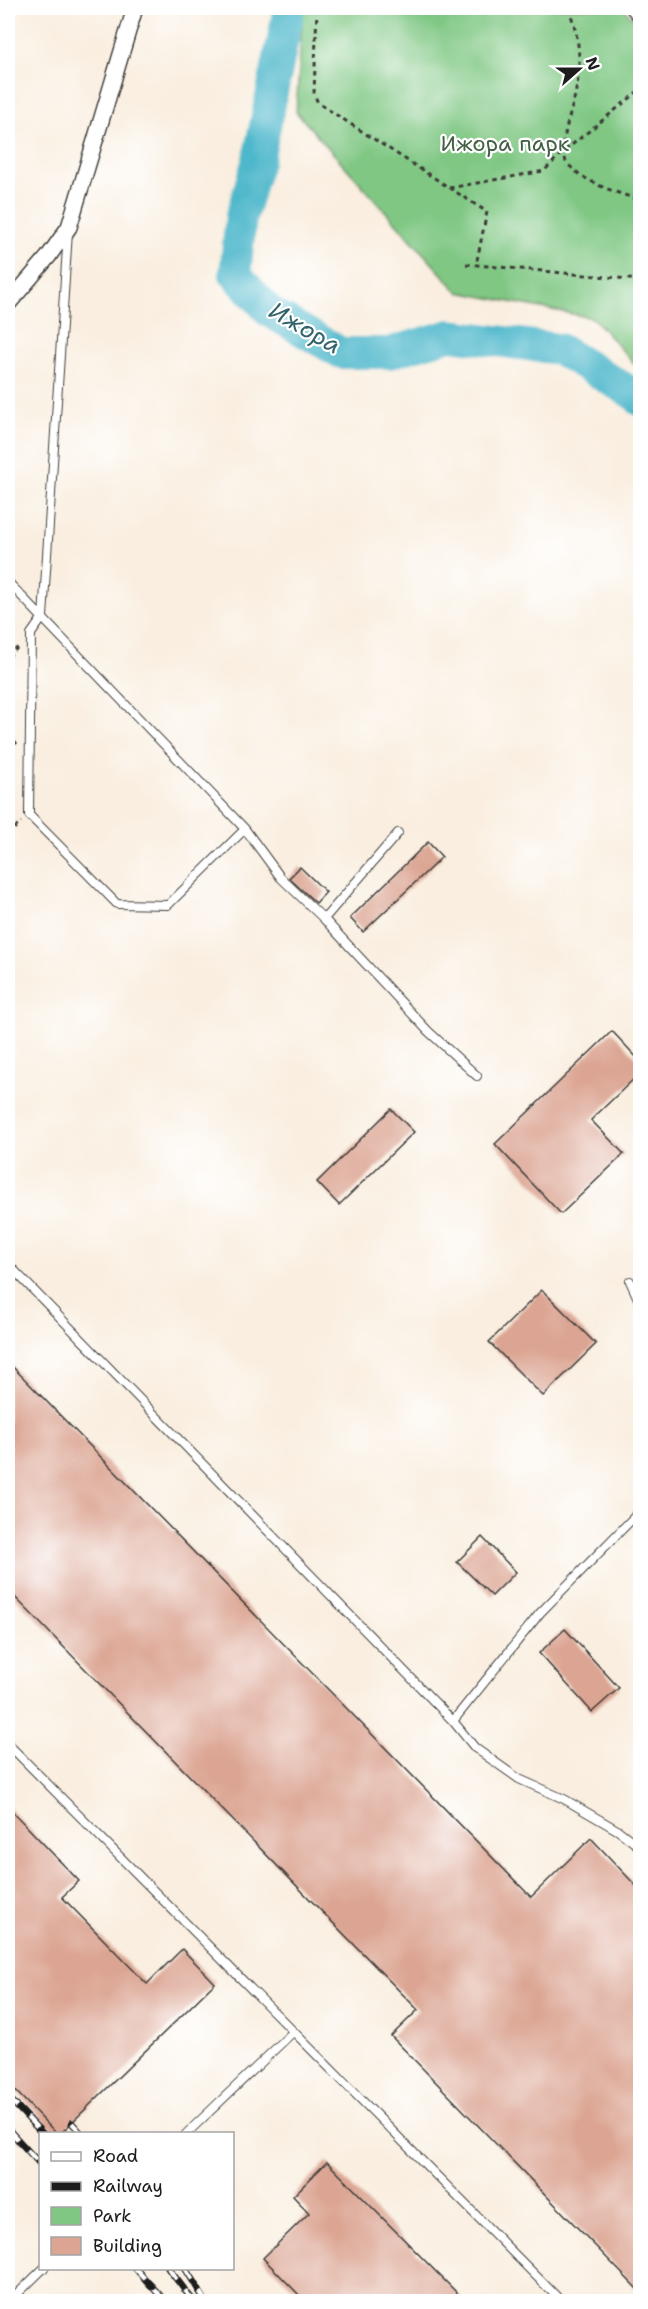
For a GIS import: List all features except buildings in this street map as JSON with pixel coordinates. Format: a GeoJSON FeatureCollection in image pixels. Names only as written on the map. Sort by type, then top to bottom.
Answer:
{"type":"FeatureCollection","features":[{"type":"Feature","properties":{"kind":"street"},"geometry":{"type":"LineString","coordinates":[[8,304],[48,257],[69,227],[135,8]]}},
{"type":"Feature","properties":{"kind":"street"},"geometry":{"type":"LineString","coordinates":[[634,8],[640,15]]}},
{"type":"Feature","properties":{"kind":"lane"},"geometry":{"type":"LineString","coordinates":[[69,227],[43,617],[31,634],[29,815],[117,904],[168,904],[245,829]]}},
{"type":"Feature","properties":{"kind":"lane"},"geometry":{"type":"LineString","coordinates":[[8,582],[245,829],[281,878],[324,920],[428,1031],[477,1076]]}},
{"type":"Feature","properties":{"kind":"lane"},"geometry":{"type":"LineString","coordinates":[[324,920],[398,833]]}},
{"type":"Feature","properties":{"kind":"lane"},"geometry":{"type":"LineString","coordinates":[[8,1264],[453,1720],[475,1748],[519,1779],[564,1799],[619,1831],[640,1847]]}},
{"type":"Feature","properties":{"kind":"lane"},"geometry":{"type":"LineString","coordinates":[[630,1281],[640,1304]]}},
{"type":"Feature","properties":{"kind":"lane"},"geometry":{"type":"LineString","coordinates":[[453,1720],[540,1613],[640,1511]]}},
{"type":"Feature","properties":{"kind":"lane"},"geometry":{"type":"LineString","coordinates":[[8,1744],[562,2301]]}},
{"type":"Feature","properties":{"kind":"lane"},"geometry":{"type":"LineString","coordinates":[[187,2132],[292,2032]]}},
{"type":"Feature","properties":{"kind":"lane"},"geometry":{"type":"LineString","coordinates":[[9,2301],[42,2270]]}},
{"type":"Feature","properties":{"kind":"path"},"geometry":{"type":"LineString","coordinates":[[317,8],[314,94],[318,103],[487,212],[476,265]]}},
{"type":"Feature","properties":{"kind":"path"},"geometry":{"type":"LineString","coordinates":[[568,8],[577,39],[578,74],[577,88],[563,141],[566,162],[576,172],[601,186],[640,200]]}},
{"type":"Feature","properties":{"kind":"path"},"geometry":{"type":"LineString","coordinates":[[449,188],[544,171],[563,152],[640,90]]}},
{"type":"Feature","properties":{"kind":"path"},"geometry":{"type":"LineString","coordinates":[[466,264],[640,280]]}},
{"type":"Feature","properties":{"kind":"path"},"geometry":{"type":"LineString","coordinates":[[8,835],[29,815]]}},
{"type":"Feature","properties":{"kind":"green space","name":"Ижора парк"},"geometry":{"type":"Polygon","coordinates":[[[303,8],[624,8],[640,27],[640,370],[593,318],[458,292],[296,112],[303,8]]]}},
{"type":"Feature","properties":{"kind":"waterway","name":"Ижора"},"geometry":{"type":"LineString","coordinates":[[286,8],[288,15],[258,160],[241,217],[235,274],[270,312],[341,353],[389,353],[450,335],[559,349],[640,400]]}},
{"type":"Feature","properties":{"kind":"railway"},"geometry":{"type":"LineString","coordinates":[[8,2097],[41,2132]]}},
{"type":"Feature","properties":{"kind":"railway"},"geometry":{"type":"LineString","coordinates":[[72,2123],[80,2132]]}},
{"type":"Feature","properties":{"kind":"railway"},"geometry":{"type":"LineString","coordinates":[[8,2129],[39,2163]]}},
{"type":"Feature","properties":{"kind":"railway"},"geometry":{"type":"LineString","coordinates":[[137,2270],[166,2302]]}},
{"type":"Feature","properties":{"kind":"railway"},"geometry":{"type":"LineString","coordinates":[[170,2270],[194,2302]]}},
{"type":"Feature","properties":{"kind":"railway"},"geometry":{"type":"LineString","coordinates":[[186,2270],[206,2302]]}}]}
